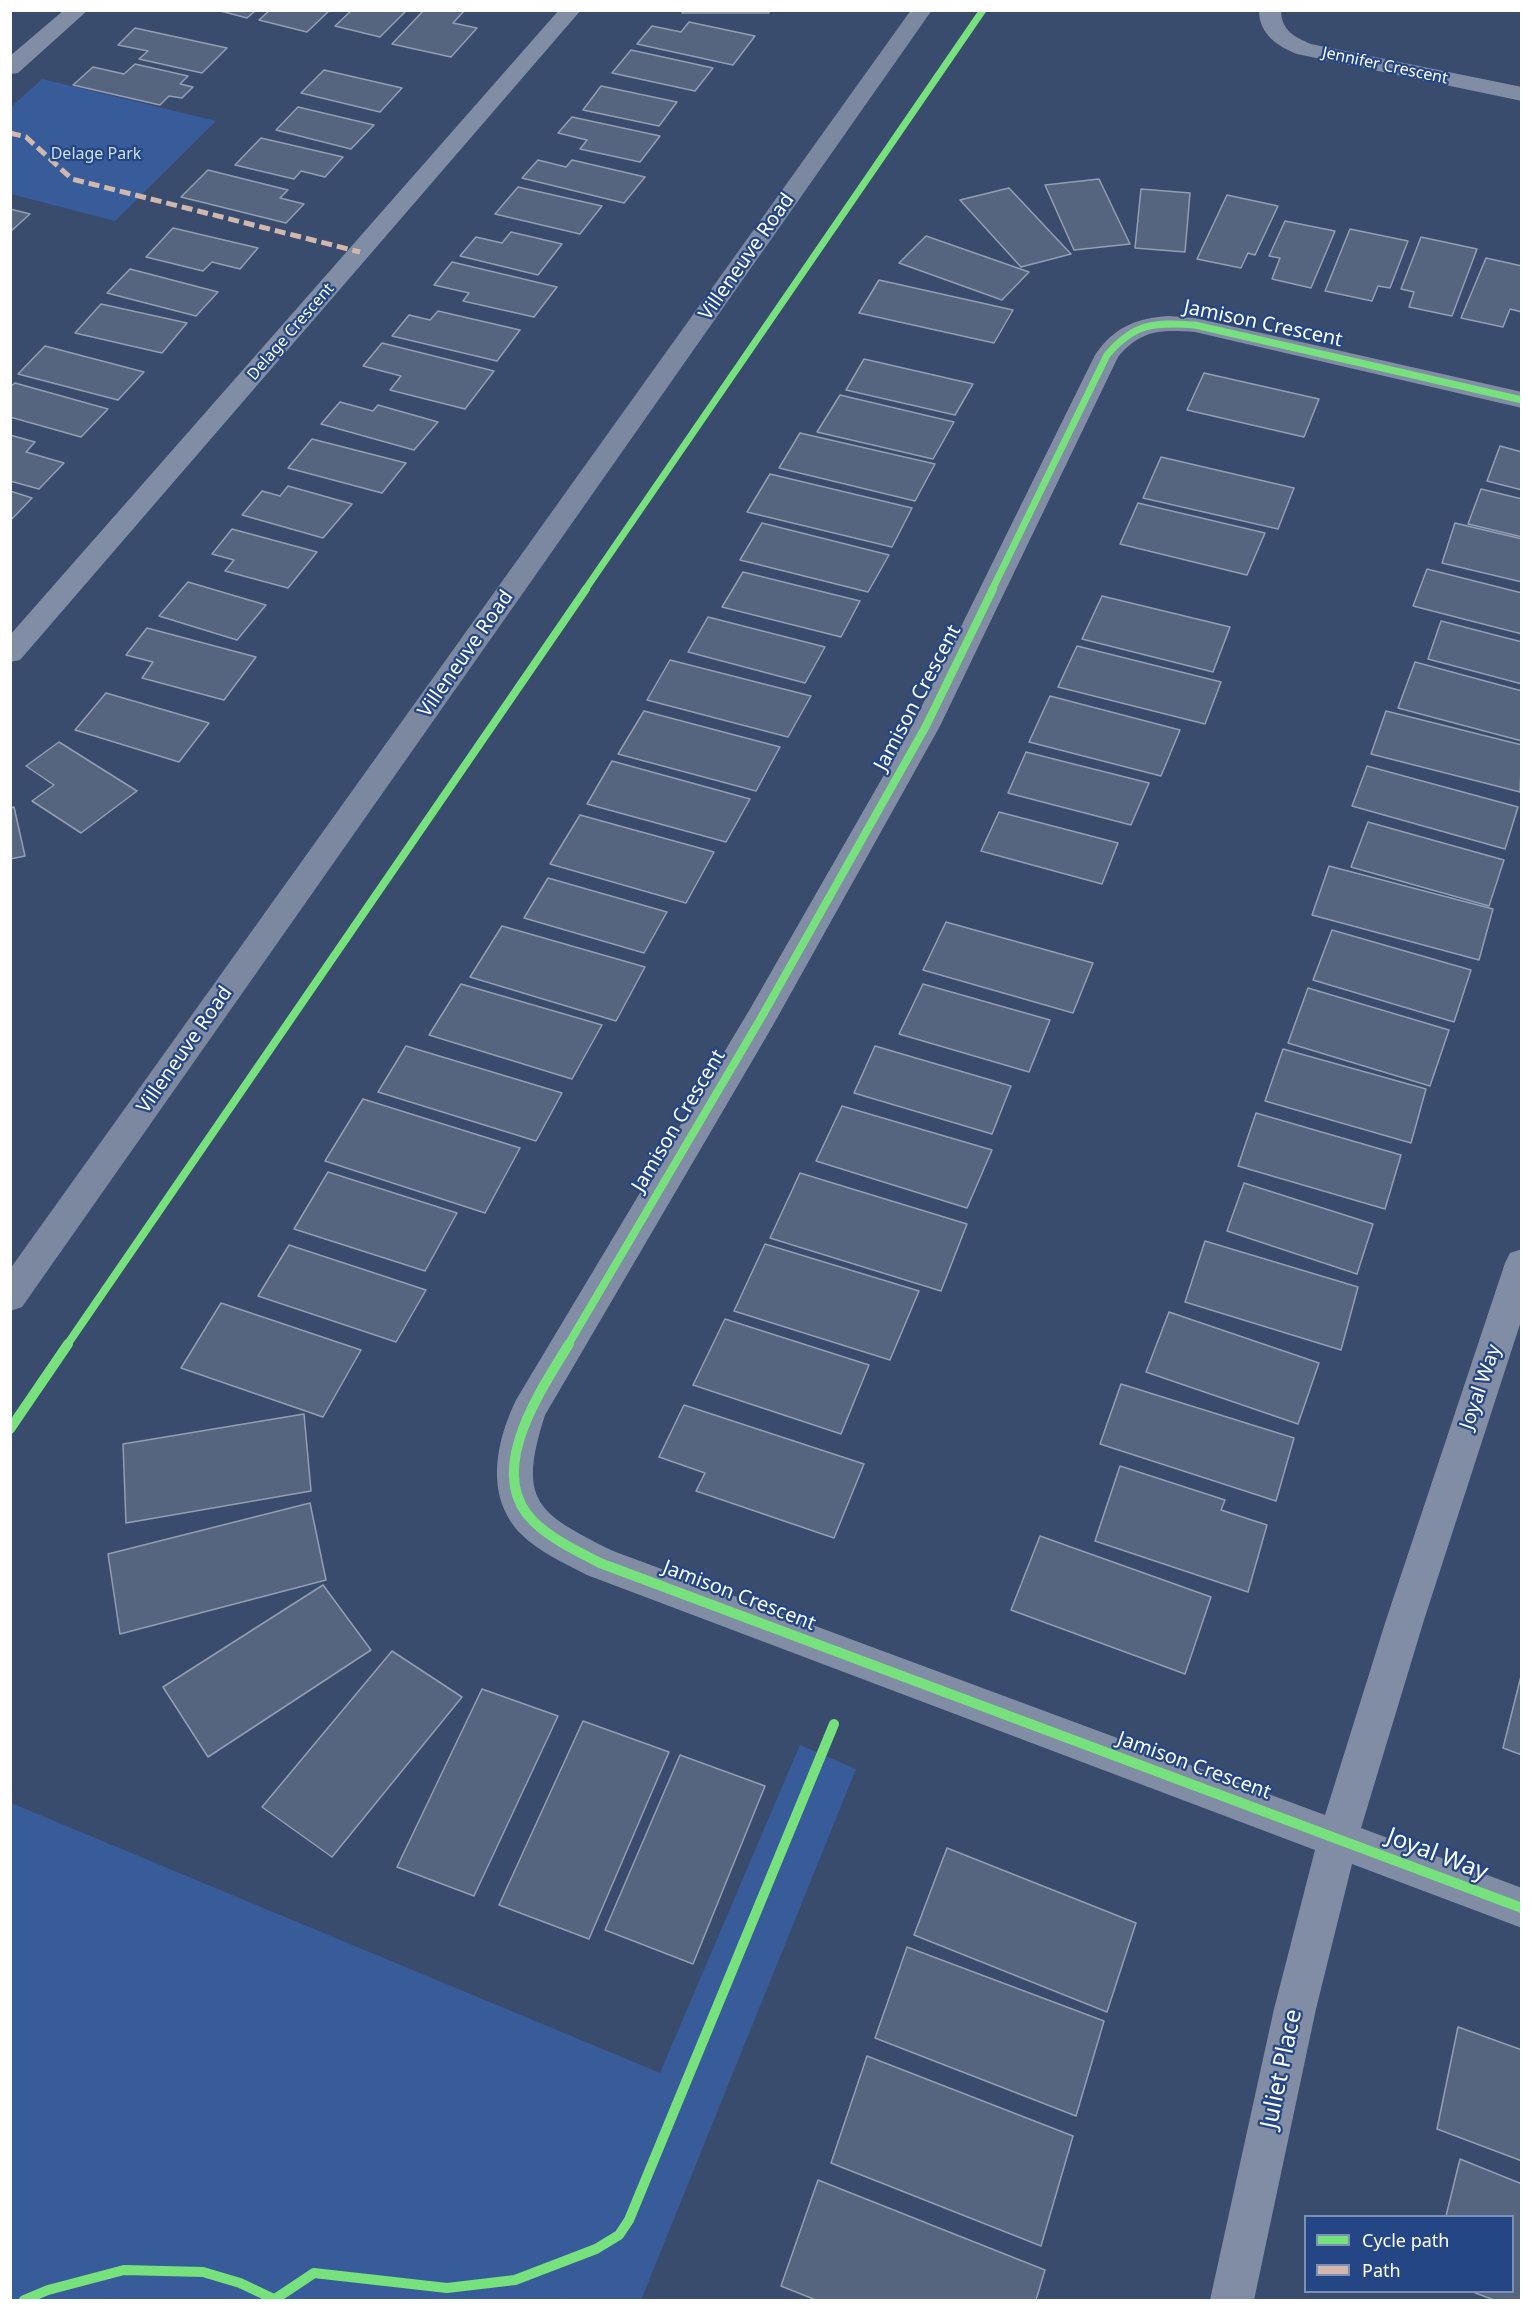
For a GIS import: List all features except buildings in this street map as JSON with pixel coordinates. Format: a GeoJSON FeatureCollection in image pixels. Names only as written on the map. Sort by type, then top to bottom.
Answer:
{"type":"FeatureCollection","features":[{"type":"Feature","properties":{"kind":"main road","name":"Villeneuve Road"},"geometry":{"type":"LineString","coordinates":[[10,1297],[922,10]]}},
{"type":"Feature","properties":{"kind":"street"},"geometry":{"type":"LineString","coordinates":[[10,68],[78,10]]}},
{"type":"Feature","properties":{"kind":"street","name":"Delage Crescent"},"geometry":{"type":"LineString","coordinates":[[10,652],[571,10]]}},
{"type":"Feature","properties":{"kind":"street","name":"Jennifer Crescent"},"geometry":{"type":"LineString","coordinates":[[1270,10],[1269,20],[1281,38],[1305,50],[1521,94]]}},
{"type":"Feature","properties":{"kind":"street","name":"Jamison Crescent"},"geometry":{"type":"LineString","coordinates":[[1338,1839],[600,1563],[550,1538],[530,1520],[515,1493],[513,1465],[519,1438],[529,1411],[777,989],[926,726],[1107,355],[1117,341],[1140,326],[1155,323],[1195,325],[1521,400]]}},
{"type":"Feature","properties":{"kind":"street","name":"Joyal Way"},"geometry":{"type":"LineString","coordinates":[[1521,1263],[1388,1670],[1338,1839],[1521,1908]]}},
{"type":"Feature","properties":{"kind":"street","name":"Juliet Place"},"geometry":{"type":"LineString","coordinates":[[1232,2301],[1304,1971],[1338,1839]]}},
{"type":"Feature","properties":{"kind":"green space","name":"Delage Park"},"geometry":{"type":"Polygon","coordinates":[[[42,79],[216,121],[115,221],[11,194],[11,107],[42,79]]]}},
{"type":"Feature","properties":{"kind":"green space"},"geometry":{"type":"Polygon","coordinates":[[[800,1745],[856,1769],[641,2300],[11,2300],[11,1803],[660,2073],[800,1745]]]}},
{"type":"Feature","properties":{"kind":"marked path"},"geometry":{"type":"LineString","coordinates":[[10,133],[26,137],[72,179],[360,252]]}},
{"type":"Feature","properties":{"kind":"cycle path"},"geometry":{"type":"LineString","coordinates":[[10,1429],[983,10]]}},
{"type":"Feature","properties":{"kind":"cycle path"},"geometry":{"type":"LineString","coordinates":[[1522,400],[1195,325],[1145,326],[1135,330],[1116,344],[1107,355],[926,726],[761,1018],[529,1411],[514,1467],[515,1488],[521,1506],[533,1521],[572,1549],[600,1563],[1522,1908]]}},
{"type":"Feature","properties":{"kind":"cycle path"},"geometry":{"type":"LineString","coordinates":[[275,2299],[314,2273],[447,2288],[515,2280],[596,2249],[619,2235],[629,2220],[834,1724]]}},
{"type":"Feature","properties":{"kind":"cycle path"},"geometry":{"type":"LineString","coordinates":[[24,2300],[48,2290],[124,2270],[203,2272],[240,2283],[276,2300]]}}]}
